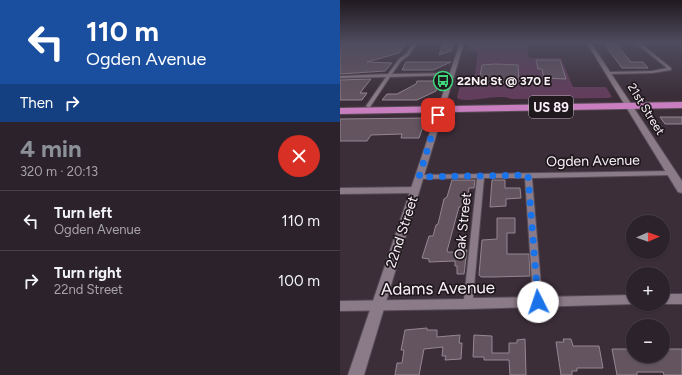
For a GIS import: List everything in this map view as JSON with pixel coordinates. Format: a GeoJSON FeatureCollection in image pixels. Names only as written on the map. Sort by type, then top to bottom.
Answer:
{"type":"FeatureCollection","features":[{"type":"Feature","properties":{"kind":"main road","name":"US 89"},"geometry":{"type":"LineString","coordinates":[[340,111],[682,105]]}},
{"type":"Feature","properties":{"kind":"main road","name":"US 89"},"geometry":{"type":"LineString","coordinates":[[340,106],[384,106],[390,109]]}},
{"type":"Feature","properties":{"kind":"street"},"geometry":{"type":"LineString","coordinates":[[368,106],[389,74],[400,60]]}},
{"type":"Feature","properties":{"kind":"street","name":"22nd Street"},"geometry":{"type":"LineString","coordinates":[[356,375],[456,60]]}},
{"type":"Feature","properties":{"kind":"street","name":"21st Street"},"geometry":{"type":"LineString","coordinates":[[601,60],[681,187]]}},
{"type":"Feature","properties":{"kind":"street"},"geometry":{"type":"LineString","coordinates":[[609,73],[652,72],[670,69],[661,60]]}},
{"type":"Feature","properties":{"kind":"street"},"geometry":{"type":"LineString","coordinates":[[340,77],[389,74],[452,74]]}},
{"type":"Feature","properties":{"kind":"street","name":"Ogden Avenue"},"geometry":{"type":"LineString","coordinates":[[419,177],[672,173]]}},
{"type":"Feature","properties":{"kind":"street"},"geometry":{"type":"LineString","coordinates":[[528,175],[538,302]]}},
{"type":"Feature","properties":{"kind":"street","name":"Oak Street"},"geometry":{"type":"LineString","coordinates":[[468,304],[481,176]]}},
{"type":"Feature","properties":{"kind":"street"},"geometry":{"type":"LineString","coordinates":[[340,191],[415,190]]}},
{"type":"Feature","properties":{"kind":"street"},"geometry":{"type":"LineString","coordinates":[[670,299],[682,299]]}},
{"type":"Feature","properties":{"kind":"street","name":"Adams Avenue"},"geometry":{"type":"LineString","coordinates":[[340,306],[626,300]]}},
{"type":"Feature","properties":{"kind":"shaded area"},"geometry":{"type":"Polygon","coordinates":[[[477,60],[562,60],[573,87],[606,87],[612,97],[512,99],[506,97],[492,97],[472,100],[458,99],[457,97],[460,86],[469,84],[474,80],[477,60]]]}},
{"type":"Feature","properties":{"kind":"building"},"geometry":{"type":"Polygon","coordinates":[[[340,60],[372,60],[367,62],[392,63],[385,71],[340,74],[340,60]]]}},
{"type":"Feature","properties":{"kind":"building"},"geometry":{"type":"Polygon","coordinates":[[[536,60],[560,60],[566,79],[544,78],[542,69],[538,69],[536,60]]]}},
{"type":"Feature","properties":{"kind":"building"},"geometry":{"type":"Polygon","coordinates":[[[616,60],[643,62],[648,68],[622,68],[616,60]]]}},
{"type":"Feature","properties":{"kind":"building"},"geometry":{"type":"Polygon","coordinates":[[[406,62],[451,62],[433,70],[402,70],[406,62]]]}},
{"type":"Feature","properties":{"kind":"building"},"geometry":{"type":"Polygon","coordinates":[[[482,65],[518,65],[519,82],[479,82],[482,65]]]}},
{"type":"Feature","properties":{"kind":"building"},"geometry":{"type":"Polygon","coordinates":[[[371,79],[360,93],[367,93],[362,100],[340,100],[340,80],[371,79]]]}},
{"type":"Feature","properties":{"kind":"building"},"geometry":{"type":"Polygon","coordinates":[[[417,81],[439,81],[436,91],[417,100],[382,100],[387,94],[397,94],[416,84],[417,81]]]}},
{"type":"Feature","properties":{"kind":"building"},"geometry":{"type":"Polygon","coordinates":[[[660,117],[682,117],[682,124],[665,124],[660,117]]]}},
{"type":"Feature","properties":{"kind":"building"},"geometry":{"type":"Polygon","coordinates":[[[426,118],[419,138],[401,138],[402,134],[371,135],[367,141],[340,141],[340,119],[426,118]]]}},
{"type":"Feature","properties":{"kind":"building"},"geometry":{"type":"Polygon","coordinates":[[[452,180],[475,180],[474,188],[469,188],[466,207],[459,207],[447,251],[461,252],[461,250],[467,250],[464,274],[457,274],[457,266],[455,266],[455,261],[429,262],[429,259],[422,258],[429,236],[433,236],[436,225],[438,224],[444,199],[447,197],[452,180]]]}},
{"type":"Feature","properties":{"kind":"building"},"geometry":{"type":"Polygon","coordinates":[[[492,180],[505,180],[505,188],[520,188],[521,198],[506,199],[506,206],[490,207],[492,180]]]}},
{"type":"Feature","properties":{"kind":"building"},"geometry":{"type":"Polygon","coordinates":[[[497,218],[515,218],[515,233],[507,233],[507,254],[529,254],[530,276],[481,277],[479,275],[482,240],[497,239],[497,218]]]}},
{"type":"Feature","properties":{"kind":"building"},"geometry":{"type":"Polygon","coordinates":[[[427,328],[427,330],[437,330],[437,337],[460,335],[459,343],[462,343],[461,359],[445,360],[446,356],[442,356],[443,347],[424,349],[419,375],[395,375],[397,363],[402,363],[404,350],[401,350],[405,330],[427,328]]]}},
{"type":"Feature","properties":{"kind":"building"},"geometry":{"type":"Polygon","coordinates":[[[474,335],[492,336],[492,353],[509,353],[509,343],[517,343],[517,340],[525,339],[526,375],[510,375],[509,360],[484,360],[484,357],[473,357],[474,335]]]}},
{"type":"Feature","properties":{"kind":"building"},"geometry":{"type":"Polygon","coordinates":[[[563,339],[571,339],[573,346],[599,346],[603,368],[577,368],[577,371],[572,371],[572,375],[561,375],[556,342],[564,342],[563,339]]]}},
{"type":"Feature","properties":{"kind":"building"},"geometry":{"type":"Polygon","coordinates":[[[612,349],[626,349],[626,363],[670,363],[670,349],[682,349],[682,375],[664,375],[663,372],[637,372],[637,375],[617,375],[612,349]]]}},
{"type":"Feature","properties":{"kind":"place","name":"22Nd St @ 370 E"},"geometry":{"type":"Point","coordinates":[443,81]}},
{"type":"Feature","properties":{"kind":"route"},"geometry":{"type":"LineString","coordinates":[[438,115],[419,177],[528,175],[538,302]]}}]}
